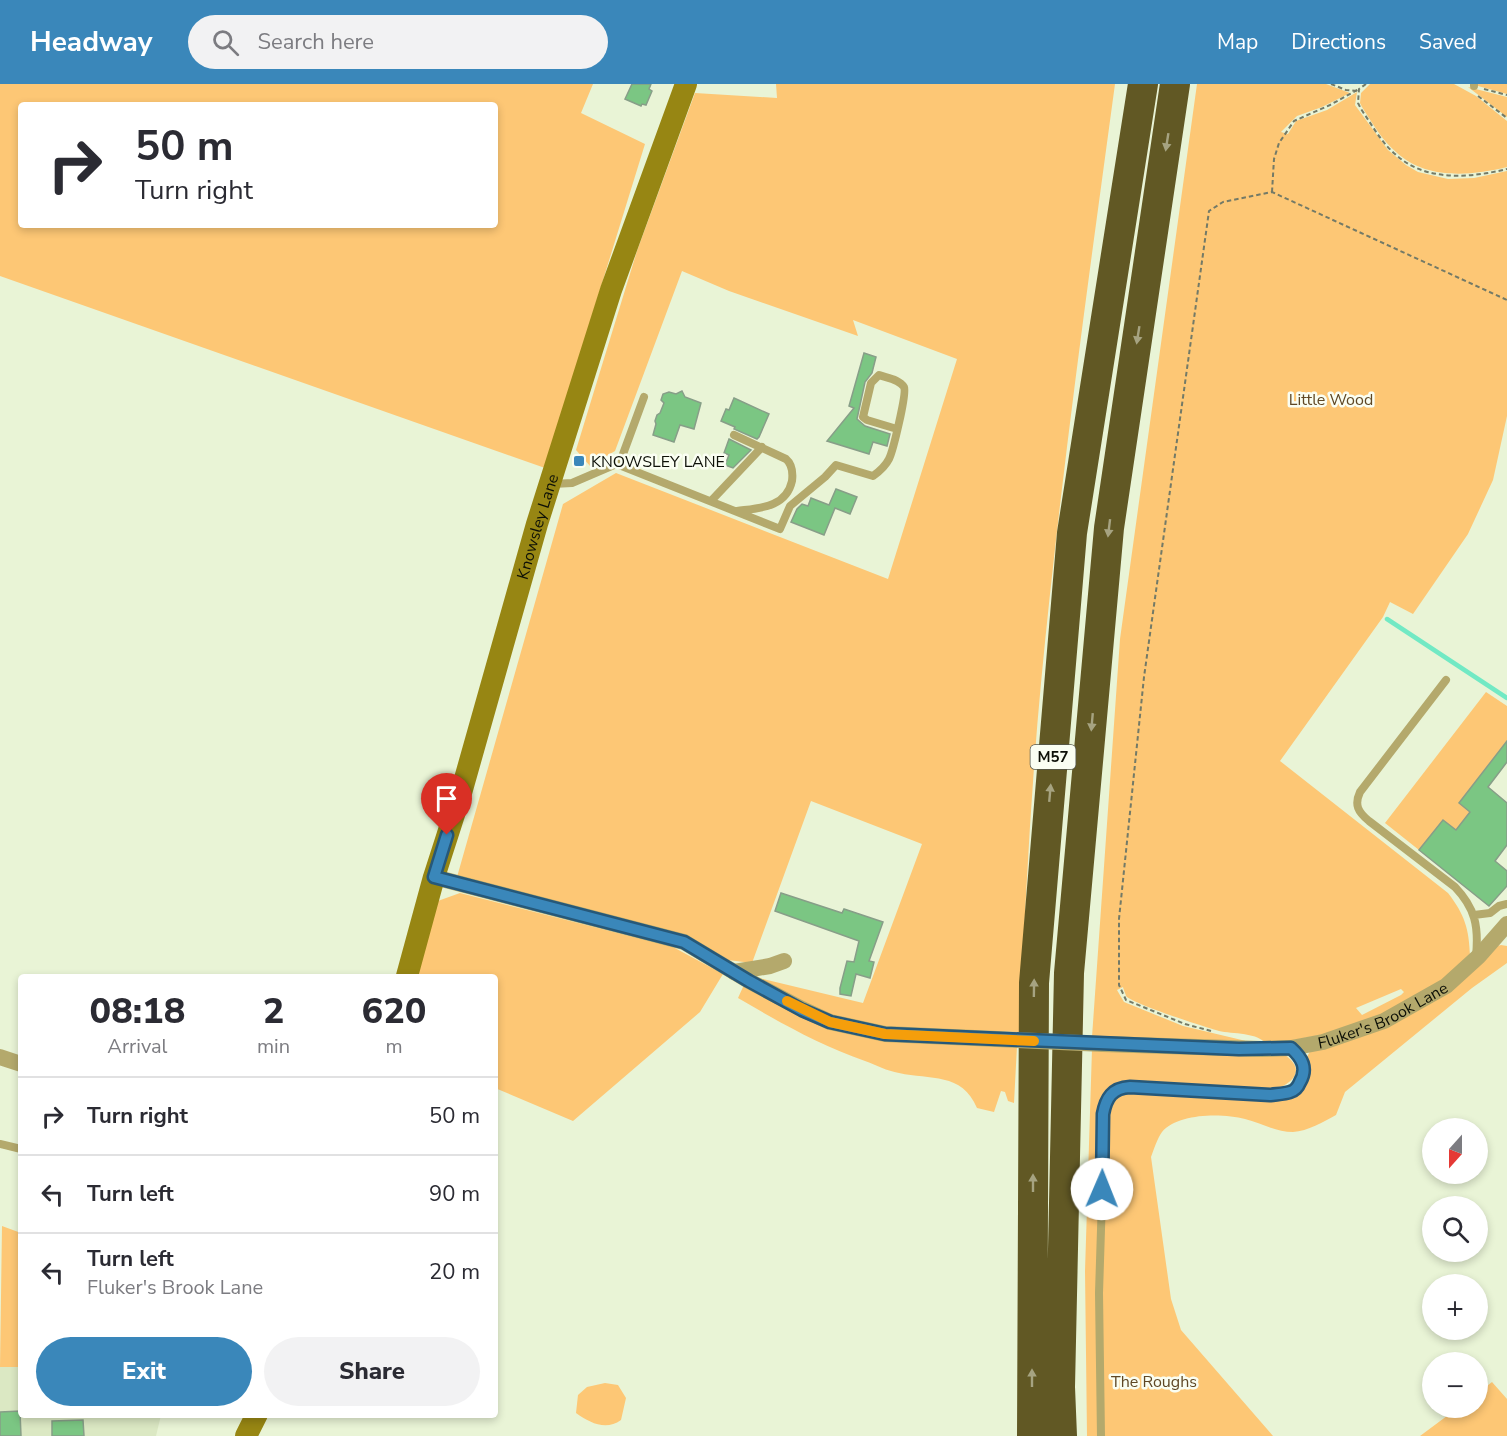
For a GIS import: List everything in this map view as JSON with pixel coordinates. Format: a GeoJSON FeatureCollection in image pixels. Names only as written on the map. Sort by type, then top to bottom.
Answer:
{"type":"FeatureCollection","features":[{"type":"Feature","properties":{"kind":"highway","name":"M57"},"geometry":{"type":"LineString","coordinates":[[1032,1436],[1035,971],[1072,533],[1143,84]]}},
{"type":"Feature","properties":{"kind":"highway","name":"M57"},"geometry":{"type":"LineString","coordinates":[[1062,1436],[1060,1375],[1069,973],[1109,528],[1175,84]]}},
{"type":"Feature","properties":{"kind":"main road","name":"Knowsley Lane"},"geometry":{"type":"LineString","coordinates":[[408,974],[549,485],[611,290],[686,84]]}},
{"type":"Feature","properties":{"kind":"main road"},"geometry":{"type":"LineString","coordinates":[[246,1436],[255,1418]]}},
{"type":"Feature","properties":{"kind":"street","name":"Fluker's Brook Lane"},"geometry":{"type":"LineString","coordinates":[[434,877],[684,942],[802,1010],[830,1022],[885,1034],[1103,1044],[1291,1048],[1323,1042],[1384,1021],[1446,986],[1505,928]]}},
{"type":"Feature","properties":{"kind":"street"},"geometry":{"type":"LineString","coordinates":[[734,972],[770,966],[784,961]]}},
{"type":"Feature","properties":{"kind":"street"},"geometry":{"type":"LineString","coordinates":[[0,1056],[18,1063]]}},
{"type":"Feature","properties":{"kind":"lane"},"geometry":{"type":"LineString","coordinates":[[549,485],[572,483],[619,465],[780,529],[790,506],[836,465],[873,476],[882,470],[889,459],[897,429],[906,393],[903,385],[896,380],[879,375],[871,383],[862,417],[897,429]]}},
{"type":"Feature","properties":{"kind":"lane"},"geometry":{"type":"LineString","coordinates":[[619,465],[644,397]]}},
{"type":"Feature","properties":{"kind":"lane"},"geometry":{"type":"LineString","coordinates":[[734,435],[790,463],[793,474],[787,494],[774,505],[734,511]]}},
{"type":"Feature","properties":{"kind":"lane"},"geometry":{"type":"LineString","coordinates":[[711,501],[762,447]]}},
{"type":"Feature","properties":{"kind":"lane"},"geometry":{"type":"LineString","coordinates":[[1446,680],[1360,792],[1357,806],[1359,813],[1455,887],[1467,899],[1476,925],[1476,959]]}},
{"type":"Feature","properties":{"kind":"lane"},"geometry":{"type":"LineString","coordinates":[[1474,915],[1490,913],[1499,906],[1507,904]]}},
{"type":"Feature","properties":{"kind":"lane"},"geometry":{"type":"LineString","coordinates":[[1101,1436],[1099,1293],[1105,1103],[1109,1096],[1120,1088],[1270,1095],[1291,1092],[1303,1077],[1305,1066],[1291,1048]]}},
{"type":"Feature","properties":{"kind":"lane"},"geometry":{"type":"LineString","coordinates":[[0,1144],[18,1148]]}},
{"type":"Feature","properties":{"kind":"path"},"geometry":{"type":"LineString","coordinates":[[1331,84],[1346,90],[1358,90]]}},
{"type":"Feature","properties":{"kind":"path"},"geometry":{"type":"LineString","coordinates":[[1272,192],[1274,159],[1279,143],[1294,121],[1324,108],[1366,84]]}},
{"type":"Feature","properties":{"kind":"path"},"geometry":{"type":"LineString","coordinates":[[1474,88],[1507,118]]}},
{"type":"Feature","properties":{"kind":"path"},"geometry":{"type":"LineString","coordinates":[[1358,90],[1358,103],[1361,109],[1389,148],[1405,162],[1426,171],[1457,176],[1507,169]]}},
{"type":"Feature","properties":{"kind":"path"},"geometry":{"type":"LineString","coordinates":[[1214,1032],[1126,1000],[1119,985],[1119,919],[1144,677],[1209,211],[1223,202],[1272,192],[1507,300]]}},
{"type":"Feature","properties":{"kind":"shaded area"},"geometry":{"type":"Polygon","coordinates":[[[0,1364],[18,1364],[18,1418],[160,1418],[156,1436],[0,1436],[0,1364]]]}},
{"type":"Feature","properties":{"kind":"green space"},"geometry":{"type":"Polygon","coordinates":[[[0,84],[593,84],[581,113],[645,144],[545,468],[0,276],[0,84]]]}},
{"type":"Feature","properties":{"kind":"green space"},"geometry":{"type":"Polygon","coordinates":[[[776,84],[1115,84],[1075,383],[1041,683],[1028,858],[1019,1032],[884,1027],[822,1013],[751,976],[863,1003],[922,844],[811,801],[752,963],[728,960],[457,877],[563,504],[616,473],[888,579],[957,359],[853,320],[858,336],[729,291],[682,271],[615,451],[590,466],[576,450],[637,251],[695,93],[777,98],[776,84]]]}},
{"type":"Feature","properties":{"kind":"green space","name":"Little Wood"},"geometry":{"type":"Polygon","coordinates":[[[1197,84],[1326,84],[1350,93],[1297,116],[1281,132],[1288,134],[1296,121],[1327,110],[1357,92],[1355,105],[1388,150],[1418,172],[1448,179],[1474,178],[1507,171],[1507,416],[1493,480],[1468,534],[1413,614],[1390,602],[1383,617],[1280,761],[1448,893],[1465,923],[1470,956],[1449,976],[1416,998],[1352,1029],[1267,1045],[1252,1036],[1219,1031],[1131,1000],[1126,996],[1123,987],[1117,990],[1124,1002],[1183,1026],[1246,1041],[1092,1037],[1120,639],[1197,84]],[[1401,989],[1356,1008],[1362,1015],[1404,992],[1401,989]]]}},
{"type":"Feature","properties":{"kind":"green space"},"geometry":{"type":"Polygon","coordinates":[[[1370,84],[1454,84],[1476,96],[1507,121],[1507,167],[1464,174],[1435,171],[1408,161],[1386,142],[1360,103],[1361,93],[1370,84]]]}},
{"type":"Feature","properties":{"kind":"green space"},"geometry":{"type":"Polygon","coordinates":[[[1478,84],[1507,84],[1507,94],[1478,86],[1478,84]]]}},
{"type":"Feature","properties":{"kind":"green space"},"geometry":{"type":"Polygon","coordinates":[[[1468,87],[1507,97],[1507,117],[1468,87]]]}},
{"type":"Feature","properties":{"kind":"green space"},"geometry":{"type":"Polygon","coordinates":[[[1486,692],[1507,706],[1507,741],[1459,803],[1470,812],[1456,830],[1443,820],[1419,850],[1385,823],[1486,692]]]}},
{"type":"Feature","properties":{"kind":"green space"},"geometry":{"type":"Polygon","coordinates":[[[460,893],[673,947],[723,974],[700,1012],[573,1121],[498,1089],[498,974],[417,974],[435,902],[460,893]]]}},
{"type":"Feature","properties":{"kind":"green space","name":"The Roughs"},"geometry":{"type":"Polygon","coordinates":[[[1507,946],[1507,963],[1472,988],[1345,1092],[1336,1115],[1310,1128],[1293,1132],[1281,1131],[1235,1117],[1201,1116],[1178,1121],[1169,1126],[1157,1141],[1151,1157],[1171,1299],[1181,1330],[1273,1436],[1087,1436],[1085,1271],[1092,1049],[1285,1055],[1295,1065],[1296,1070],[1288,1083],[1276,1089],[1129,1084],[1112,1089],[1102,1102],[1107,1102],[1123,1090],[1284,1097],[1302,1088],[1306,1080],[1307,1057],[1310,1051],[1348,1041],[1494,947],[1507,946]]]}},
{"type":"Feature","properties":{"kind":"green space"},"geometry":{"type":"Polygon","coordinates":[[[743,987],[749,987],[797,1013],[1017,1046],[1014,1103],[1008,1101],[1005,1092],[1001,1091],[994,1112],[977,1108],[971,1096],[954,1083],[890,1071],[832,1048],[738,998],[743,987]]]}},
{"type":"Feature","properties":{"kind":"green space"},"geometry":{"type":"Polygon","coordinates":[[[2,1226],[18,1232],[18,1367],[0,1367],[2,1226]]]}},
{"type":"Feature","properties":{"kind":"green space"},"geometry":{"type":"Polygon","coordinates":[[[1492,1382],[1507,1399],[1507,1436],[1420,1436],[1444,1418],[1488,1418],[1488,1385],[1492,1382]]]}},
{"type":"Feature","properties":{"kind":"green space"},"geometry":{"type":"Polygon","coordinates":[[[605,1383],[618,1385],[626,1398],[621,1420],[610,1425],[592,1423],[576,1413],[578,1395],[587,1387],[605,1383]]]}},
{"type":"Feature","properties":{"kind":"building"},"geometry":{"type":"Polygon","coordinates":[[[632,84],[651,84],[649,89],[652,91],[646,105],[641,106],[625,99],[632,84]]]}},
{"type":"Feature","properties":{"kind":"building"},"geometry":{"type":"Polygon","coordinates":[[[864,353],[876,357],[872,373],[865,382],[857,419],[865,426],[890,434],[887,446],[873,442],[869,454],[827,441],[854,408],[849,406],[864,353]]]}},
{"type":"Feature","properties":{"kind":"building"},"geometry":{"type":"Polygon","coordinates":[[[682,391],[685,397],[701,403],[694,429],[680,425],[674,442],[653,435],[657,415],[664,403],[661,400],[663,394],[669,392],[676,394],[682,391]]]}},
{"type":"Feature","properties":{"kind":"building"},"geometry":{"type":"Polygon","coordinates":[[[734,398],[769,414],[757,439],[721,421],[734,398]]]}},
{"type":"Feature","properties":{"kind":"building"},"geometry":{"type":"Polygon","coordinates":[[[729,439],[751,450],[733,468],[725,465],[729,455],[724,453],[729,439]]]}},
{"type":"Feature","properties":{"kind":"building"},"geometry":{"type":"Polygon","coordinates":[[[836,489],[857,497],[850,514],[835,508],[824,535],[791,522],[797,509],[802,504],[808,506],[811,498],[829,505],[836,489]]]}},
{"type":"Feature","properties":{"kind":"building"},"geometry":{"type":"Polygon","coordinates":[[[1507,741],[1507,762],[1488,787],[1507,803],[1507,845],[1495,861],[1507,871],[1507,886],[1489,906],[1419,850],[1443,820],[1456,830],[1470,812],[1459,803],[1507,741]]]}},
{"type":"Feature","properties":{"kind":"building"},"geometry":{"type":"Polygon","coordinates":[[[781,893],[842,913],[844,909],[883,922],[869,961],[874,962],[870,978],[856,974],[851,996],[840,994],[840,988],[847,961],[854,962],[859,941],[775,911],[781,893]]]}},
{"type":"Feature","properties":{"kind":"building"},"geometry":{"type":"Polygon","coordinates":[[[18,1411],[21,1436],[0,1436],[0,1412],[18,1411]]]}},
{"type":"Feature","properties":{"kind":"building"},"geometry":{"type":"Polygon","coordinates":[[[83,1420],[84,1436],[52,1436],[52,1421],[83,1420]]]}},
{"type":"Feature","properties":{"kind":"waterway"},"geometry":{"type":"LineString","coordinates":[[1387,619],[1507,698]]}},
{"type":"Feature","properties":{"kind":"slow traffic"},"geometry":{"type":"LineString","coordinates":[[787,1001],[830,1022],[885,1034],[1034,1041]]}},
{"type":"Feature","properties":{"kind":"place","name":"KNOWSLEY LANE"},"geometry":{"type":"Point","coordinates":[579,461]}},
{"type":"Feature","properties":{"kind":"route"},"geometry":{"type":"LineString","coordinates":[[447,835],[434,877],[684,942],[749,981],[802,1010],[830,1022],[885,1034],[1239,1049],[1291,1048],[1300,1057],[1305,1066],[1303,1077],[1291,1092],[1270,1095],[1130,1087],[1114,1091],[1105,1103],[1103,1114],[1102,1189]]}}]}
